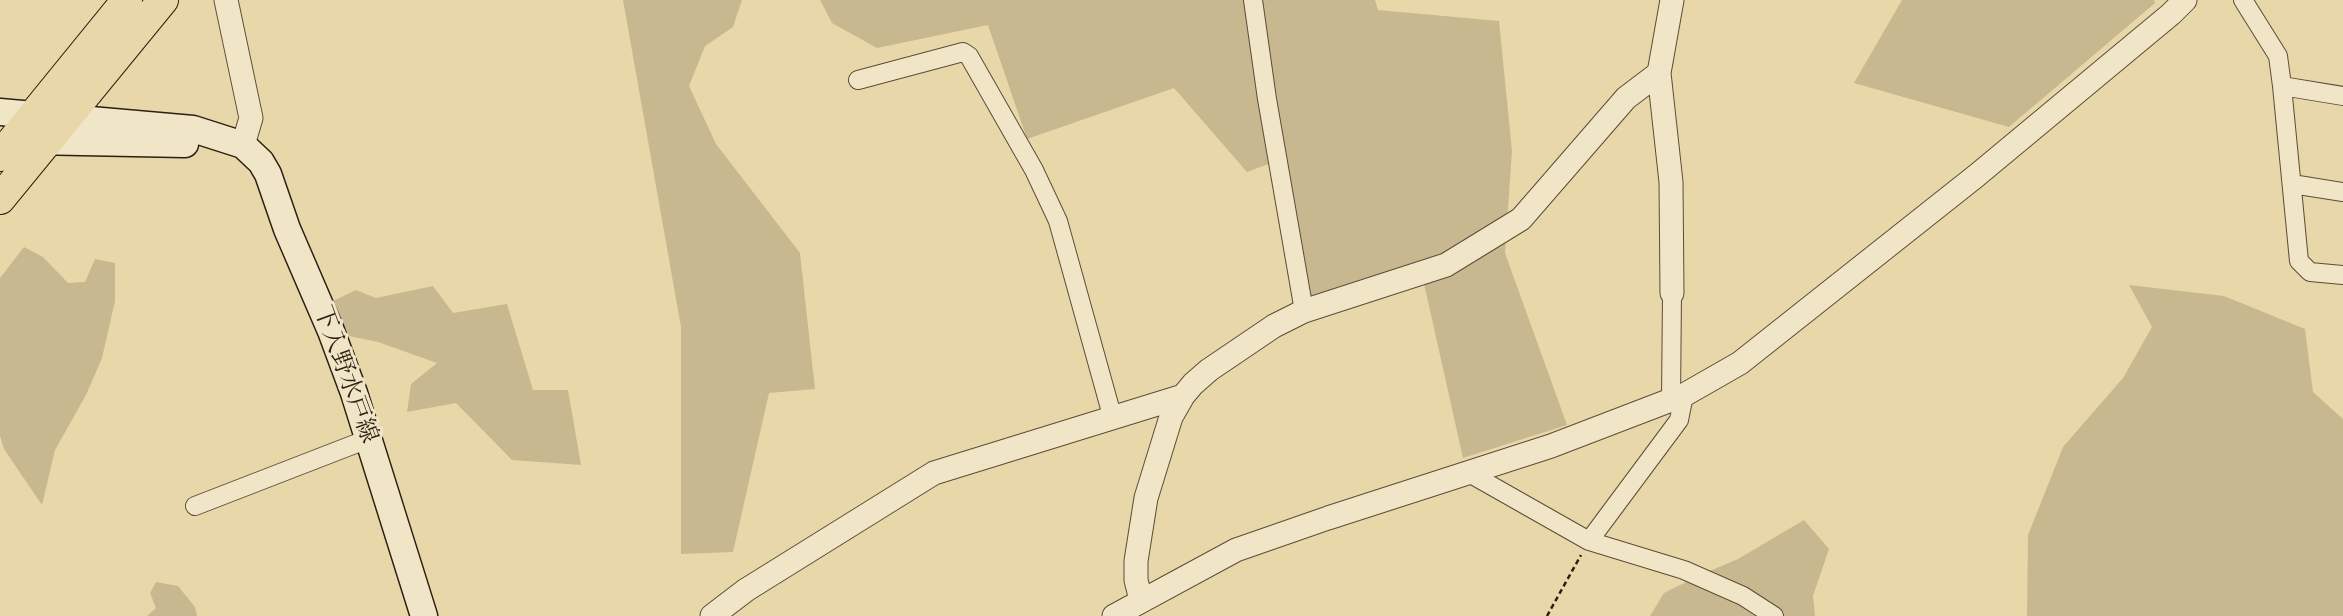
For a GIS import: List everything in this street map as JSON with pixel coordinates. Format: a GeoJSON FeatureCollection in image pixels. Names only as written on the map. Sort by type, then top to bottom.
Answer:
{"type":"FeatureCollection","features":[{"type":"Feature","properties":{"kind":"highway"},"geometry":{"type":"LineString","coordinates":[[4,145],[34,114],[127,0]]}},
{"type":"Feature","properties":{"kind":"highway"},"geometry":{"type":"LineString","coordinates":[[0,199],[163,0]]}},
{"type":"Feature","properties":{"kind":"main road"},"geometry":{"type":"LineString","coordinates":[[0,112],[193,129],[243,145]]}},
{"type":"Feature","properties":{"kind":"main road"},"geometry":{"type":"LineString","coordinates":[[4,145],[47,142],[243,145]]}},
{"type":"Feature","properties":{"kind":"main road","name":"下入野水戸線"},"geometry":{"type":"LineString","coordinates":[[243,145],[261,162],[268,174],[287,229],[331,331],[424,616]]}},
{"type":"Feature","properties":{"kind":"street"},"geometry":{"type":"LineString","coordinates":[[226,0],[251,118],[243,145]]}},
{"type":"Feature","properties":{"kind":"street"},"geometry":{"type":"LineString","coordinates":[[231,29],[236,0]]}},
{"type":"Feature","properties":{"kind":"street"},"geometry":{"type":"LineString","coordinates":[[1253,0],[1267,99],[1304,311]]}},
{"type":"Feature","properties":{"kind":"street"},"geometry":{"type":"LineString","coordinates":[[1589,541],[1679,420],[1672,293],[1671,182],[1659,73],[1672,0]]}},
{"type":"Feature","properties":{"kind":"street"},"geometry":{"type":"LineString","coordinates":[[1114,616],[1236,550],[1551,446],[1677,398],[1740,363],[1976,176],[2161,23],[2185,0]]}},
{"type":"Feature","properties":{"kind":"street"},"geometry":{"type":"LineString","coordinates":[[2243,0],[2278,55],[2299,261],[2309,272],[2343,275]]}},
{"type":"Feature","properties":{"kind":"street"},"geometry":{"type":"LineString","coordinates":[[858,80],[963,52],[970,56],[1034,170],[1058,221],[1113,419]]}},
{"type":"Feature","properties":{"kind":"street"},"geometry":{"type":"LineString","coordinates":[[1141,600],[1136,580],[1136,561],[1146,498],[1162,443],[1182,396],[1209,370],[1274,326],[1304,311],[1446,265],[1521,219],[1626,98],[1659,73]]}},
{"type":"Feature","properties":{"kind":"street"},"geometry":{"type":"LineString","coordinates":[[2282,86],[2343,96]]}},
{"type":"Feature","properties":{"kind":"street"},"geometry":{"type":"LineString","coordinates":[[2292,184],[2343,191]]}},
{"type":"Feature","properties":{"kind":"street"},"geometry":{"type":"LineString","coordinates":[[712,616],[746,590],[934,473],[1182,396]]}},
{"type":"Feature","properties":{"kind":"street"},"geometry":{"type":"LineString","coordinates":[[195,506],[368,439]]}},
{"type":"Feature","properties":{"kind":"street"},"geometry":{"type":"LineString","coordinates":[[1469,473],[1589,541],[1684,570],[1743,597],[1774,616]]}},
{"type":"Feature","properties":{"kind":"path"},"geometry":{"type":"LineString","coordinates":[[1547,616],[1589,541]]}},
{"type":"Feature","properties":{"kind":"shaded area"},"geometry":{"type":"Polygon","coordinates":[[[623,0],[742,0],[733,27],[705,46],[689,86],[716,144],[800,253],[815,389],[769,393],[733,552],[681,554],[681,327],[623,0]]]}},
{"type":"Feature","properties":{"kind":"shaded area"},"geometry":{"type":"Polygon","coordinates":[[[820,0],[1375,0],[1378,10],[1499,21],[1512,151],[1505,253],[1567,425],[1463,458],[1419,261],[1311,296],[1287,157],[1247,172],[1174,88],[1027,139],[988,25],[877,48],[832,23],[820,0]]]}},
{"type":"Feature","properties":{"kind":"shaded area"},"geometry":{"type":"Polygon","coordinates":[[[1902,0],[2154,0],[2155,3],[2009,127],[1854,83],[1902,0]]]}},
{"type":"Feature","properties":{"kind":"shaded area"},"geometry":{"type":"Polygon","coordinates":[[[24,247],[43,257],[68,283],[85,282],[95,259],[115,263],[115,301],[102,358],[86,395],[55,450],[42,505],[4,449],[0,436],[0,278],[24,247]]]}},
{"type":"Feature","properties":{"kind":"shaded area"},"geometry":{"type":"Polygon","coordinates":[[[2129,285],[2224,296],[2305,329],[2313,392],[2343,419],[2343,616],[2027,616],[2028,535],[2063,447],[2123,378],[2152,327],[2129,285]]]}},
{"type":"Feature","properties":{"kind":"shaded area"},"geometry":{"type":"Polygon","coordinates":[[[433,286],[453,313],[507,304],[533,390],[568,390],[581,465],[512,460],[456,403],[407,412],[411,384],[437,363],[378,342],[349,336],[333,301],[356,290],[376,298],[433,286]]]}},
{"type":"Feature","properties":{"kind":"shaded area"},"geometry":{"type":"Polygon","coordinates":[[[1804,520],[1829,549],[1813,596],[1815,616],[1650,616],[1664,593],[1738,559],[1804,520]]]}},
{"type":"Feature","properties":{"kind":"shaded area"},"geometry":{"type":"Polygon","coordinates":[[[156,582],[178,586],[195,607],[197,616],[147,616],[156,608],[150,593],[156,582]]]}}]}
